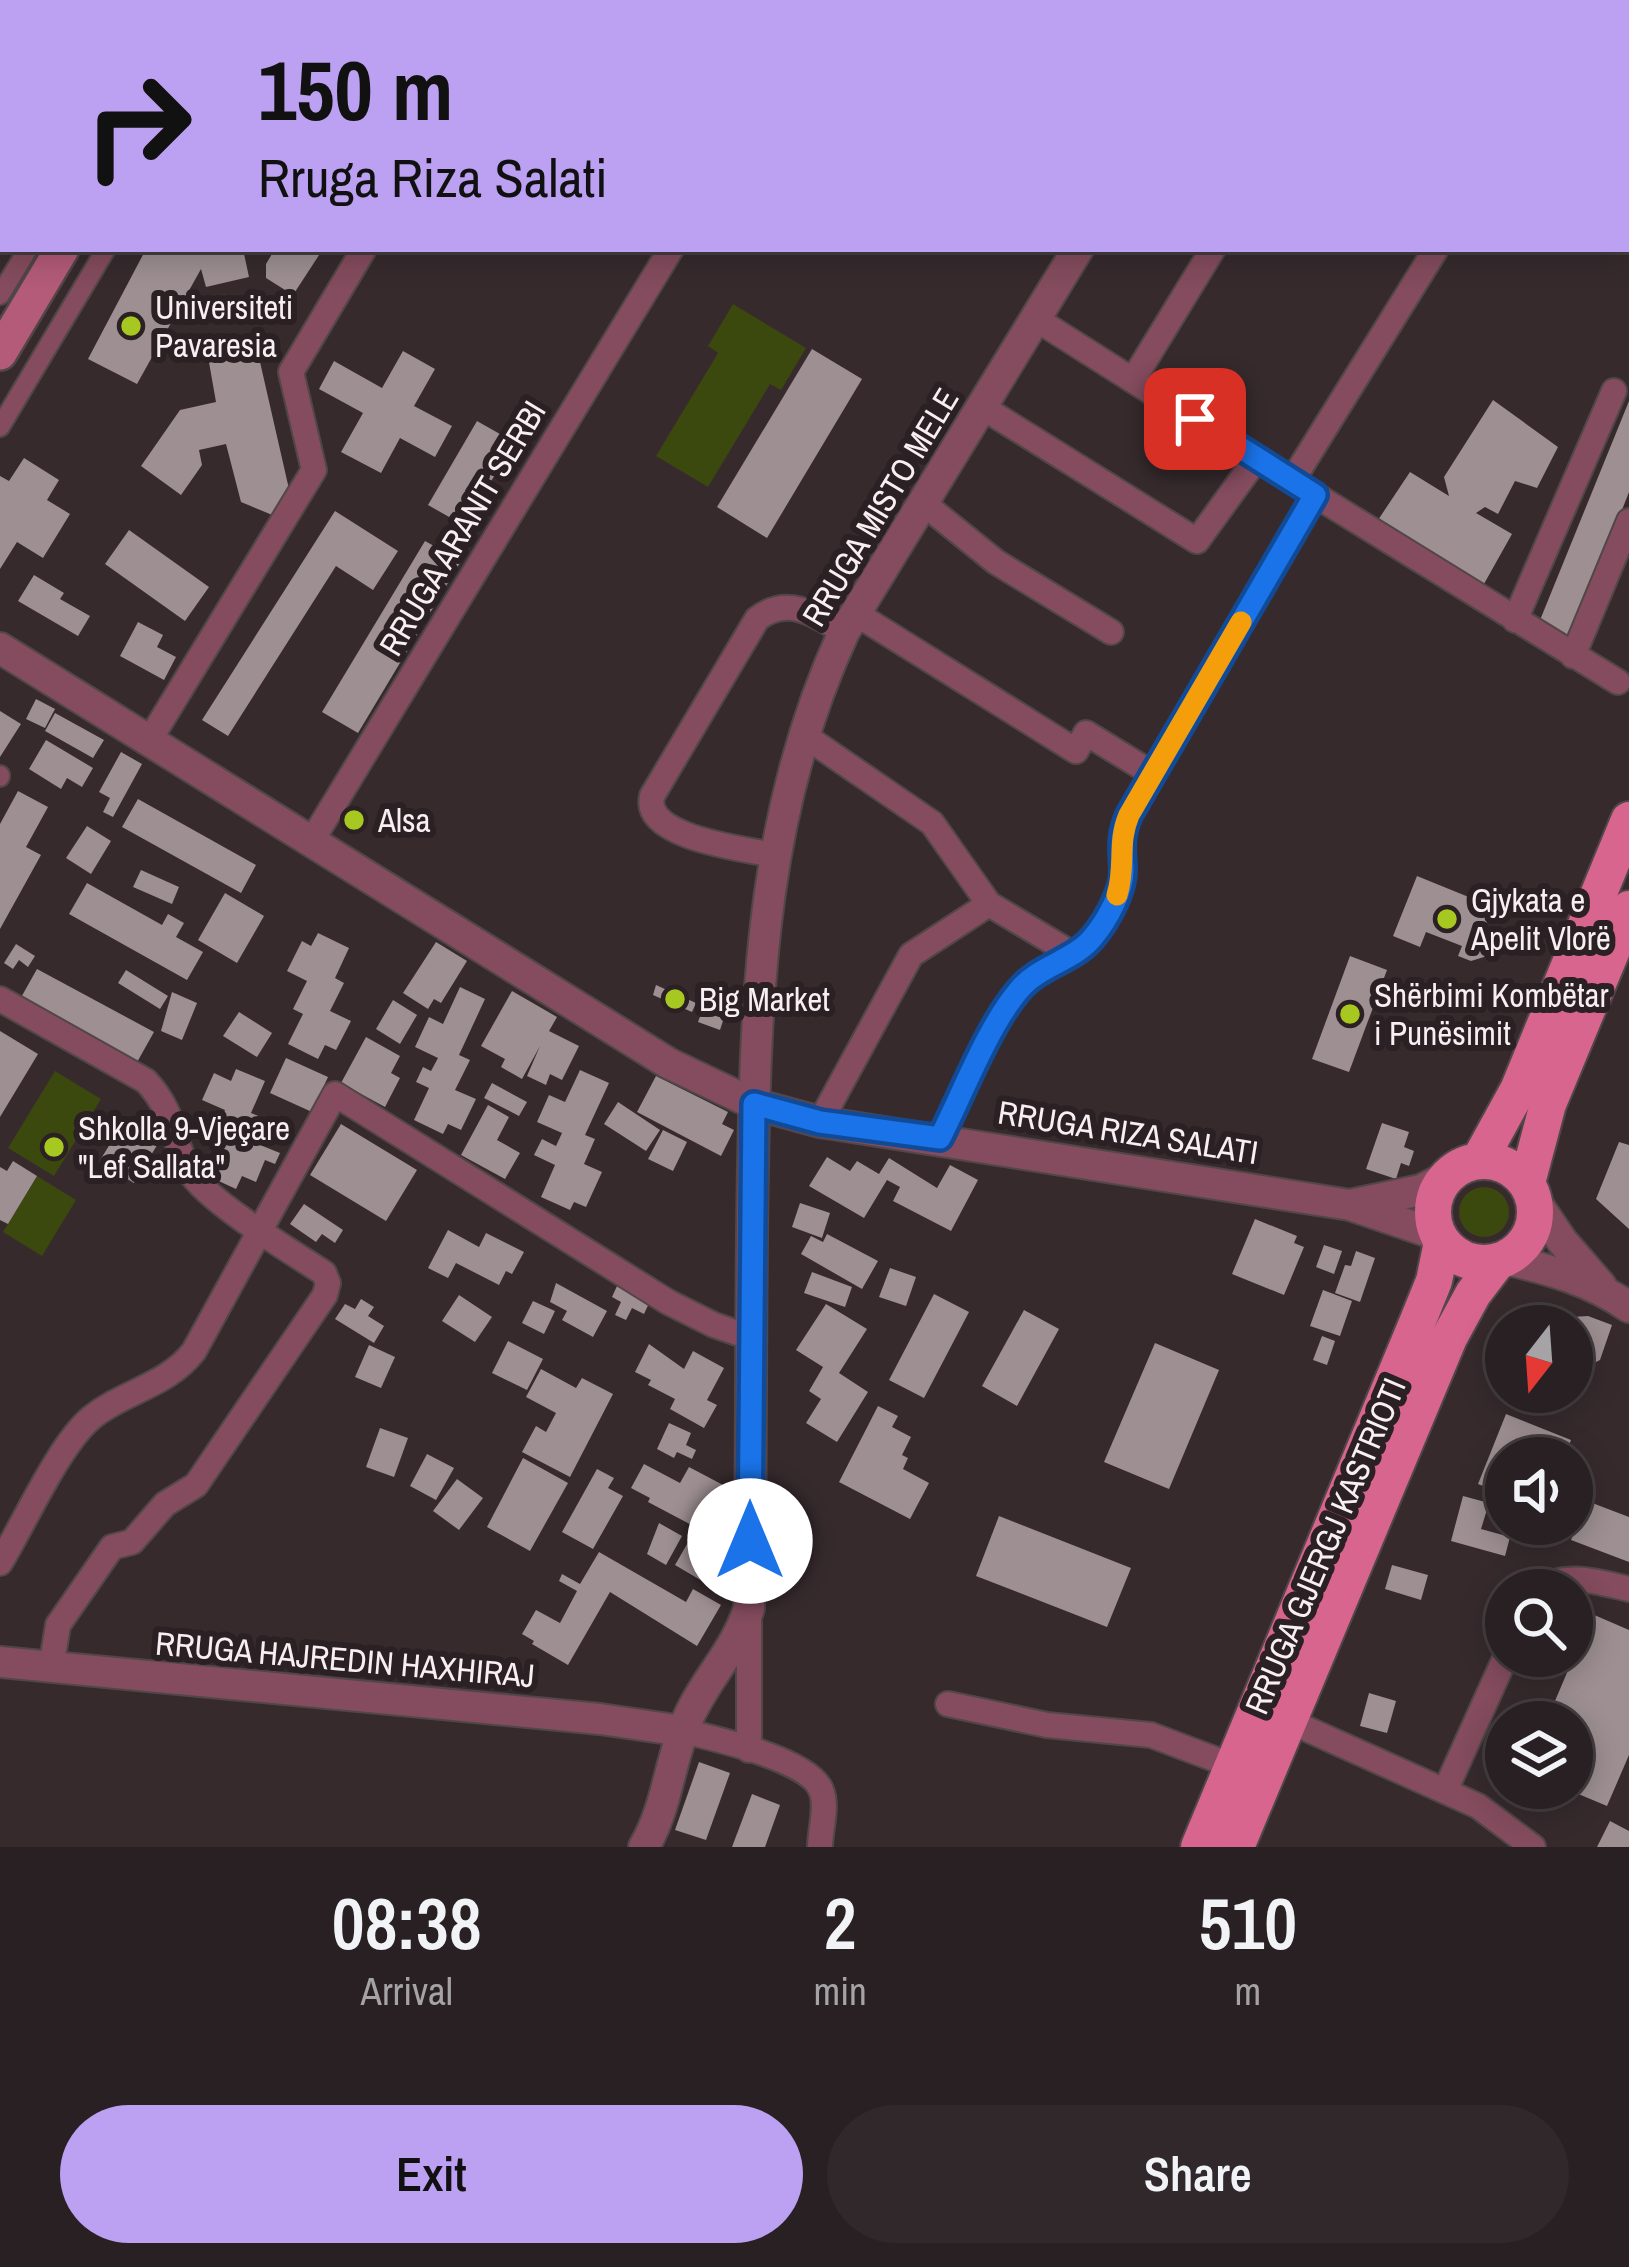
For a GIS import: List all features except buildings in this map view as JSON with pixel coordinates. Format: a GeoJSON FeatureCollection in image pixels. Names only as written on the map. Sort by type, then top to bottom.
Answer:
{"type":"FeatureCollection","features":[{"type":"Feature","properties":{"kind":"main road"},"geometry":{"type":"LineString","coordinates":[[0,353],[60,252]]}},
{"type":"Feature","properties":{"kind":"main road"},"geometry":{"type":"LineString","coordinates":[[1479,1161],[1509,1110],[1629,820]]}},
{"type":"Feature","properties":{"kind":"main road"},"geometry":{"type":"LineString","coordinates":[[1530,1191],[1506,1166],[1467,1163],[1445,1178],[1432,1211],[1440,1238],[1467,1260],[1501,1260],[1530,1234],[1530,1191],[1548,1104],[1629,909]]}},
{"type":"Feature","properties":{"kind":"main road","name":"RRUGA GJERGJ KASTRIOTI"},"geometry":{"type":"LineString","coordinates":[[1199,1847],[1418,1323],[1434,1281],[1440,1238]]}},
{"type":"Feature","properties":{"kind":"main road","name":"RRUGA GJERGJ KASTRIOTI"},"geometry":{"type":"LineString","coordinates":[[1236,1847],[1449,1338],[1474,1294],[1501,1260]]}},
{"type":"Feature","properties":{"kind":"street"},"geometry":{"type":"LineString","coordinates":[[0,295],[26,252]]}},
{"type":"Feature","properties":{"kind":"street"},"geometry":{"type":"LineString","coordinates":[[0,427],[104,252]]}},
{"type":"Feature","properties":{"kind":"street"},"geometry":{"type":"LineString","coordinates":[[149,741],[314,470],[291,372],[362,252]]}},
{"type":"Feature","properties":{"kind":"street","name":"RRUGA ARANIT SERBI"},"geometry":{"type":"LineString","coordinates":[[311,842],[669,252]]}},
{"type":"Feature","properties":{"kind":"street","name":"RRUGA MISTO MELE"},"geometry":{"type":"LineString","coordinates":[[749,1607],[756,1005],[774,855],[805,736],[849,622],[1076,252]]}},
{"type":"Feature","properties":{"kind":"street"},"geometry":{"type":"LineString","coordinates":[[1133,380],[1211,252]]}},
{"type":"Feature","properties":{"kind":"street"},"geometry":{"type":"LineString","coordinates":[[1292,481],[1434,252]]}},
{"type":"Feature","properties":{"kind":"street"},"geometry":{"type":"LineString","coordinates":[[1036,319],[1618,682]]}},
{"type":"Feature","properties":{"kind":"street"},"geometry":{"type":"LineString","coordinates":[[1515,620],[1614,392]]}},
{"type":"Feature","properties":{"kind":"street"},"geometry":{"type":"LineString","coordinates":[[982,407],[1197,542],[1257,458]]}},
{"type":"Feature","properties":{"kind":"street"},"geometry":{"type":"LineString","coordinates":[[940,1138],[1017,992],[1049,964],[1095,936],[1119,892],[1124,871],[1121,834],[1315,495]]}},
{"type":"Feature","properties":{"kind":"street"},"geometry":{"type":"LineString","coordinates":[[922,503],[996,562],[1111,632]]}},
{"type":"Feature","properties":{"kind":"street"},"geometry":{"type":"LineString","coordinates":[[1574,656],[1629,521]]}},
{"type":"Feature","properties":{"kind":"street"},"geometry":{"type":"LineString","coordinates":[[774,855],[682,834],[654,815],[650,805],[757,619],[770,609],[786,606],[849,622],[1076,751],[1086,734],[1153,774]]}},
{"type":"Feature","properties":{"kind":"street","name":"RRUGA RIZA SALATI"},"geometry":{"type":"LineString","coordinates":[[0,648],[668,1063],[754,1104],[820,1122],[1350,1205]]}},
{"type":"Feature","properties":{"kind":"street"},"geometry":{"type":"LineString","coordinates":[[805,736],[932,823],[989,904],[1072,953]]}},
{"type":"Feature","properties":{"kind":"street"},"geometry":{"type":"LineString","coordinates":[[820,1122],[911,956],[989,904]]}},
{"type":"Feature","properties":{"kind":"street"},"geometry":{"type":"LineString","coordinates":[[0,999],[146,1081],[165,1102],[191,1174],[259,1232],[324,1273],[328,1283],[325,1295],[196,1484],[165,1504],[132,1542],[112,1546],[58,1625],[51,1667]]}},
{"type":"Feature","properties":{"kind":"street"},"geometry":{"type":"LineString","coordinates":[[0,1563],[74,1437],[91,1418],[180,1369],[194,1352],[335,1094],[668,1302],[749,1337]]}},
{"type":"Feature","properties":{"kind":"street"},"geometry":{"type":"LineString","coordinates":[[1350,1205],[1421,1190],[1445,1178]]}},
{"type":"Feature","properties":{"kind":"street"},"geometry":{"type":"LineString","coordinates":[[1530,1191],[1562,1241],[1617,1299]]}},
{"type":"Feature","properties":{"kind":"street"},"geometry":{"type":"LineString","coordinates":[[1350,1205],[1440,1238]]}},
{"type":"Feature","properties":{"kind":"street"},"geometry":{"type":"LineString","coordinates":[[1501,1260],[1549,1269],[1617,1299]]}},
{"type":"Feature","properties":{"kind":"street"},"geometry":{"type":"LineString","coordinates":[[1593,1582],[1629,1589]]}},
{"type":"Feature","properties":{"kind":"street"},"geometry":{"type":"LineString","coordinates":[[644,1847],[656,1826],[683,1731],[733,1648],[749,1607]]}},
{"type":"Feature","properties":{"kind":"street"},"geometry":{"type":"LineString","coordinates":[[749,1607],[749,1750]]}},
{"type":"Feature","properties":{"kind":"street","name":"RRUGA HAJREDIN HAXHIRAJ"},"geometry":{"type":"LineString","coordinates":[[0,1663],[600,1719],[683,1731]]}},
{"type":"Feature","properties":{"kind":"street"},"geometry":{"type":"LineString","coordinates":[[1445,1790],[1496,1677]]}},
{"type":"Feature","properties":{"kind":"street"},"geometry":{"type":"LineString","coordinates":[[948,1704],[1047,1725],[1151,1736],[1232,1766]]}},
{"type":"Feature","properties":{"kind":"street"},"geometry":{"type":"LineString","coordinates":[[1289,1721],[1445,1790],[1504,1822],[1533,1847]]}},
{"type":"Feature","properties":{"kind":"street"},"geometry":{"type":"LineString","coordinates":[[683,1731],[796,1768],[821,1789],[820,1847]]}},
{"type":"Feature","properties":{"kind":"green space"},"geometry":{"type":"Polygon","coordinates":[[[733,304],[806,348],[781,390],[770,384],[708,487],[656,456],[718,353],[708,346],[733,304]]]}},
{"type":"Feature","properties":{"kind":"green space"},"geometry":{"type":"Polygon","coordinates":[[[55,1071],[101,1099],[54,1176],[8,1148],[55,1071]]]}},
{"type":"Feature","properties":{"kind":"green space"},"geometry":{"type":"Polygon","coordinates":[[[37,1176],[76,1200],[42,1256],[3,1232],[37,1176]]]}},
{"type":"Feature","properties":{"kind":"green space"},"geometry":{"type":"Polygon","coordinates":[[[1484,1187],[1502,1194],[1509,1212],[1502,1230],[1484,1237],[1466,1230],[1459,1212],[1466,1194],[1484,1187]]]}},
{"type":"Feature","properties":{"kind":"slow traffic"},"geometry":{"type":"LineString","coordinates":[[1117,895],[1124,871],[1121,834],[1129,815],[1241,622]]}},
{"type":"Feature","properties":{"kind":"place","name":"Universiteti Pavaresia"},"geometry":{"type":"Point","coordinates":[131,326]}},
{"type":"Feature","properties":{"kind":"place","name":"Alsa"},"geometry":{"type":"Point","coordinates":[354,820]}},
{"type":"Feature","properties":{"kind":"place","name":"Gjykata e Apelit Vlorë"},"geometry":{"type":"Point","coordinates":[1447,919]}},
{"type":"Feature","properties":{"kind":"place","name":"Big Market"},"geometry":{"type":"Point","coordinates":[675,999]}},
{"type":"Feature","properties":{"kind":"place","name":"Shërbimi Kombëtar i Punësimit"},"geometry":{"type":"Point","coordinates":[1350,1014]}},
{"type":"Feature","properties":{"kind":"place","name":"Shkolla 9-Vjeçare \"Lef Sallata\""},"geometry":{"type":"Point","coordinates":[54,1147]}},
{"type":"Feature","properties":{"kind":"route"},"geometry":{"type":"LineString","coordinates":[[750,1541],[754,1104],[820,1122],[940,1138],[1017,992],[1032,976],[1095,936],[1119,892],[1124,871],[1121,834],[1129,815],[1315,495],[1195,419]]}}]}
